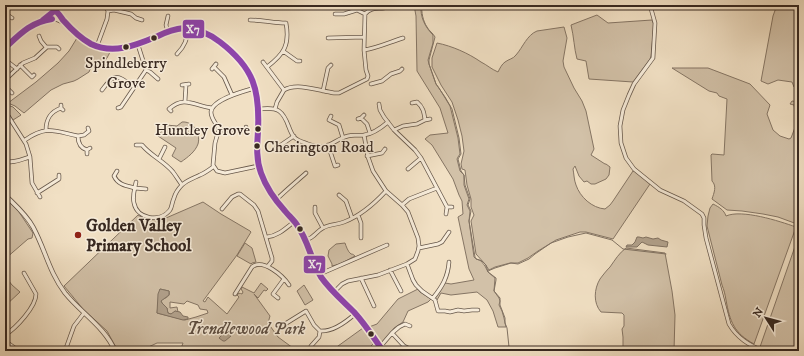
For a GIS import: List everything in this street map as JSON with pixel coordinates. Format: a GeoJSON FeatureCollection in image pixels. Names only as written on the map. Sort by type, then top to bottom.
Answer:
{"type":"FeatureCollection","features":[{"type":"Feature","properties":{"kind":"street"},"geometry":{"type":"LineString","coordinates":[[55,5],[52,16],[55,19]]}},
{"type":"Feature","properties":{"kind":"street"},"geometry":{"type":"LineString","coordinates":[[55,19],[59,17],[58,5]]}},
{"type":"Feature","properties":{"kind":"street"},"geometry":{"type":"LineString","coordinates":[[97,46],[108,15],[106,5]]}},
{"type":"Feature","properties":{"kind":"street"},"geometry":{"type":"LineString","coordinates":[[256,5],[275,5]]}},
{"type":"Feature","properties":{"kind":"street"},"geometry":{"type":"LineString","coordinates":[[391,5],[385,8],[372,9],[365,14],[364,50],[367,78],[372,84],[382,81],[391,74],[401,70]]}},
{"type":"Feature","properties":{"kind":"street"},"geometry":{"type":"LineString","coordinates":[[650,5],[655,23],[653,58],[628,95],[620,126],[621,143],[626,158],[634,169],[660,190],[684,201],[702,214],[704,218],[706,238],[729,324],[737,336],[763,351]]}},
{"type":"Feature","properties":{"kind":"street"},"geometry":{"type":"LineString","coordinates":[[108,11],[114,10],[131,14],[136,20],[142,20]]}},
{"type":"Feature","properties":{"kind":"street"},"geometry":{"type":"LineString","coordinates":[[335,14],[344,14],[357,10],[365,14]]}},
{"type":"Feature","properties":{"kind":"street"},"geometry":{"type":"LineString","coordinates":[[53,12],[59,14],[83,39],[97,46],[110,49],[121,49],[138,45],[180,28],[201,31],[208,34],[231,51],[248,72],[255,88],[258,109],[258,166],[266,186],[300,228],[320,274],[334,292],[355,314],[382,349],[392,333],[399,327],[405,324],[410,326]]}},
{"type":"Feature","properties":{"kind":"street"},"geometry":{"type":"LineString","coordinates":[[43,20],[53,12]]}},
{"type":"Feature","properties":{"kind":"street"},"geometry":{"type":"LineString","coordinates":[[5,22],[9,16],[12,18]]}},
{"type":"Feature","properties":{"kind":"street"},"geometry":{"type":"LineString","coordinates":[[168,32],[166,25],[169,18]]}},
{"type":"Feature","properties":{"kind":"street"},"geometry":{"type":"LineString","coordinates":[[266,67],[276,59],[285,47],[286,22],[284,18]]}},
{"type":"Feature","properties":{"kind":"street"},"geometry":{"type":"LineString","coordinates":[[6,46],[33,23],[55,19],[68,25]]}},
{"type":"Feature","properties":{"kind":"street"},"geometry":{"type":"LineString","coordinates":[[250,20],[279,23],[286,22]]}},
{"type":"Feature","properties":{"kind":"street"},"geometry":{"type":"LineString","coordinates":[[180,53],[186,42],[188,29]]}},
{"type":"Feature","properties":{"kind":"street"},"geometry":{"type":"LineString","coordinates":[[39,36],[39,40],[46,48]]}},
{"type":"Feature","properties":{"kind":"street"},"geometry":{"type":"LineString","coordinates":[[328,38],[364,37]]}},
{"type":"Feature","properties":{"kind":"street"},"geometry":{"type":"LineString","coordinates":[[364,50],[374,48],[398,37],[403,38]]}},
{"type":"Feature","properties":{"kind":"street"},"geometry":{"type":"LineString","coordinates":[[121,108],[146,70],[138,45]]}},
{"type":"Feature","properties":{"kind":"street"},"geometry":{"type":"LineString","coordinates":[[5,80],[23,62],[35,58],[46,48],[58,46]]}},
{"type":"Feature","properties":{"kind":"street"},"geometry":{"type":"LineString","coordinates":[[283,51],[298,62]]}},
{"type":"Feature","properties":{"kind":"street"},"geometry":{"type":"LineString","coordinates":[[11,62],[32,77],[34,75]]}},
{"type":"Feature","properties":{"kind":"street"},"geometry":{"type":"LineString","coordinates":[[263,62],[284,90]]}},
{"type":"Feature","properties":{"kind":"street"},"geometry":{"type":"LineString","coordinates":[[323,91],[329,66]]}},
{"type":"Feature","properties":{"kind":"street"},"geometry":{"type":"LineString","coordinates":[[214,67],[224,77],[232,95]]}},
{"type":"Feature","properties":{"kind":"street"},"geometry":{"type":"LineString","coordinates":[[146,70],[156,78]]}},
{"type":"Feature","properties":{"kind":"street"},"geometry":{"type":"LineString","coordinates":[[102,88],[110,80],[117,77],[134,87]]}},
{"type":"Feature","properties":{"kind":"street"},"geometry":{"type":"LineString","coordinates":[[275,109],[277,102],[286,88],[294,86],[334,93],[341,92],[366,80],[367,78]]}},
{"type":"Feature","properties":{"kind":"street"},"geometry":{"type":"LineString","coordinates":[[185,101],[186,85]]}},
{"type":"Feature","properties":{"kind":"street"},"geometry":{"type":"LineString","coordinates":[[255,88],[232,95],[220,101],[212,108],[213,121],[219,130],[215,143],[212,165],[217,171],[225,174],[258,166]]}},
{"type":"Feature","properties":{"kind":"street"},"geometry":{"type":"LineString","coordinates":[[6,89],[12,93]]}},
{"type":"Feature","properties":{"kind":"street"},"geometry":{"type":"LineString","coordinates":[[171,111],[169,109],[174,105],[185,101],[212,108]]}},
{"type":"Feature","properties":{"kind":"street"},"geometry":{"type":"LineString","coordinates":[[412,103],[416,102],[422,106],[425,120]]}},
{"type":"Feature","properties":{"kind":"street"},"geometry":{"type":"LineString","coordinates":[[380,106],[394,130],[422,158],[447,207],[446,214]]}},
{"type":"Feature","properties":{"kind":"street"},"geometry":{"type":"LineString","coordinates":[[46,130],[49,117],[53,112],[62,108]]}},
{"type":"Feature","properties":{"kind":"street"},"geometry":{"type":"LineString","coordinates":[[258,109],[275,109],[280,112],[284,116],[294,136],[300,141],[320,147],[344,138],[370,133],[379,129],[388,122]]}},
{"type":"Feature","properties":{"kind":"street"},"geometry":{"type":"LineString","coordinates":[[5,111],[25,140],[30,157],[32,182],[38,195],[60,179]]}},
{"type":"Feature","properties":{"kind":"street"},"geometry":{"type":"LineString","coordinates":[[331,116],[329,120],[339,125],[344,138]]}},
{"type":"Feature","properties":{"kind":"street"},"geometry":{"type":"LineString","coordinates":[[361,117],[367,124],[370,133]]}},
{"type":"Feature","properties":{"kind":"street"},"geometry":{"type":"LineString","coordinates":[[394,130],[402,126],[417,124],[430,119]]}},
{"type":"Feature","properties":{"kind":"street"},"geometry":{"type":"LineString","coordinates":[[219,130],[246,130],[246,127]]}},
{"type":"Feature","properties":{"kind":"street"},"geometry":{"type":"LineString","coordinates":[[25,140],[46,130],[59,131],[78,136],[84,135],[90,131]]}},
{"type":"Feature","properties":{"kind":"street"},"geometry":{"type":"LineString","coordinates":[[334,292],[347,281],[378,275],[407,264],[418,254],[418,238],[408,211],[386,191],[375,175],[367,156],[364,135]]}},
{"type":"Feature","properties":{"kind":"street"},"geometry":{"type":"LineString","coordinates":[[78,136],[80,145],[88,151]]}},
{"type":"Feature","properties":{"kind":"street"},"geometry":{"type":"LineString","coordinates":[[274,149],[294,136]]}},
{"type":"Feature","properties":{"kind":"street"},"geometry":{"type":"LineString","coordinates":[[136,145],[143,143],[146,150],[172,171],[182,185]]}},
{"type":"Feature","properties":{"kind":"street"},"geometry":{"type":"LineString","coordinates":[[328,145],[335,166],[338,165]]}},
{"type":"Feature","properties":{"kind":"street"},"geometry":{"type":"LineString","coordinates":[[159,160],[165,147]]}},
{"type":"Feature","properties":{"kind":"street"},"geometry":{"type":"LineString","coordinates":[[367,156],[382,153],[385,149]]}},
{"type":"Feature","properties":{"kind":"street"},"geometry":{"type":"LineString","coordinates":[[6,163],[30,157]]}},
{"type":"Feature","properties":{"kind":"street"},"geometry":{"type":"LineString","coordinates":[[408,169],[422,158]]}},
{"type":"Feature","properties":{"kind":"street"},"geometry":{"type":"LineString","coordinates":[[136,182],[133,201],[136,210],[144,216],[155,218],[162,216],[169,210],[175,195],[182,185],[213,167]]}},
{"type":"Feature","properties":{"kind":"street"},"geometry":{"type":"LineString","coordinates":[[110,177],[114,176],[117,171]]}},
{"type":"Feature","properties":{"kind":"street"},"geometry":{"type":"LineString","coordinates":[[276,200],[305,174],[306,179]]}},
{"type":"Feature","properties":{"kind":"street"},"geometry":{"type":"LineString","coordinates":[[114,176],[116,180],[126,186],[146,189]]}},
{"type":"Feature","properties":{"kind":"street"},"geometry":{"type":"LineString","coordinates":[[402,205],[409,200],[436,188]]}},
{"type":"Feature","properties":{"kind":"street"},"geometry":{"type":"LineString","coordinates":[[306,240],[313,238],[323,228],[339,224],[358,215],[386,191]]}},
{"type":"Feature","properties":{"kind":"street"},"geometry":{"type":"LineString","coordinates":[[222,209],[233,196],[237,194],[240,194],[254,205],[258,210],[272,258],[272,261],[268,266]]}},
{"type":"Feature","properties":{"kind":"street"},"geometry":{"type":"LineString","coordinates":[[5,195],[22,212],[31,224],[49,267],[66,295],[107,337],[115,351]]}},
{"type":"Feature","properties":{"kind":"street"},"geometry":{"type":"LineString","coordinates":[[339,195],[345,197],[352,218]]}},
{"type":"Feature","properties":{"kind":"street"},"geometry":{"type":"LineString","coordinates":[[447,207],[452,207]]}},
{"type":"Feature","properties":{"kind":"street"},"geometry":{"type":"LineString","coordinates":[[313,209],[323,228]]}},
{"type":"Feature","properties":{"kind":"street"},"geometry":{"type":"LineString","coordinates":[[358,215],[362,226],[361,238]]}},
{"type":"Feature","properties":{"kind":"street"},"geometry":{"type":"LineString","coordinates":[[266,237],[279,233],[295,221]]}},
{"type":"Feature","properties":{"kind":"street"},"geometry":{"type":"LineString","coordinates":[[419,248],[442,242],[449,232]]}},
{"type":"Feature","properties":{"kind":"street"},"geometry":{"type":"LineString","coordinates":[[320,274],[387,245]]}},
{"type":"Feature","properties":{"kind":"street"},"geometry":{"type":"LineString","coordinates":[[432,298],[444,282],[450,267],[449,262]]}},
{"type":"Feature","properties":{"kind":"street"},"geometry":{"type":"LineString","coordinates":[[235,294],[239,291],[254,265],[261,264],[268,266],[289,285]]}},
{"type":"Feature","properties":{"kind":"street"},"geometry":{"type":"LineString","coordinates":[[407,264],[416,285],[422,292],[436,301],[437,309],[439,311],[450,312],[458,310],[478,310]]}},
{"type":"Feature","properties":{"kind":"street"},"geometry":{"type":"LineString","coordinates":[[390,270],[401,291]]}},
{"type":"Feature","properties":{"kind":"street"},"geometry":{"type":"LineString","coordinates":[[5,335],[12,330],[29,311],[36,296],[24,273]]}},
{"type":"Feature","properties":{"kind":"street"},"geometry":{"type":"LineString","coordinates":[[361,278],[371,303],[374,306]]}},
{"type":"Feature","properties":{"kind":"street"},"geometry":{"type":"LineString","coordinates":[[273,294],[284,279]]}},
{"type":"Feature","properties":{"kind":"street"},"geometry":{"type":"LineString","coordinates":[[269,291],[278,298]]}},
{"type":"Feature","properties":{"kind":"street"},"geometry":{"type":"LineString","coordinates":[[285,324],[305,309],[315,326],[320,331],[325,332],[355,314]]}},
{"type":"Feature","properties":{"kind":"street"},"geometry":{"type":"LineString","coordinates":[[65,351],[74,326],[84,313]]}},
{"type":"Feature","properties":{"kind":"street"},"geometry":{"type":"LineString","coordinates":[[405,324],[406,318]]}},
{"type":"Feature","properties":{"kind":"street"},"geometry":{"type":"LineString","coordinates":[[311,346],[319,337],[320,331]]}},
{"type":"Feature","properties":{"kind":"street"},"geometry":{"type":"LineString","coordinates":[[392,333],[404,346],[412,350]]}},
{"type":"Feature","properties":{"kind":"street"},"geometry":{"type":"LineString","coordinates":[[5,341],[19,351]]}},
{"type":"Feature","properties":{"kind":"street"},"geometry":{"type":"LineString","coordinates":[[315,342],[318,346]]}},
{"type":"Feature","properties":{"kind":"green space"},"geometry":{"type":"Polygon","coordinates":[[[414,5],[421,5],[421,14],[424,22],[433,35],[433,43],[428,60],[436,84],[450,106],[458,138],[460,154],[457,159],[460,171],[464,175],[464,185],[469,199],[467,205],[470,211],[469,221],[474,257],[481,261],[488,272],[495,278],[494,291],[500,301],[499,305],[506,327],[498,327],[493,311],[487,300],[477,292],[451,295],[441,293],[437,300],[434,298],[445,283],[451,284],[474,280],[469,269],[458,217],[463,214],[462,201],[453,179],[432,145],[425,139],[430,135],[448,133],[440,108],[417,71],[416,16],[414,5]]]}},
{"type":"Feature","properties":{"kind":"green space"},"geometry":{"type":"Polygon","coordinates":[[[777,5],[799,5],[799,88],[794,87],[792,82],[778,80],[768,84],[761,81],[773,16],[777,5]]]}},
{"type":"Feature","properties":{"kind":"green space"},"geometry":{"type":"Polygon","coordinates":[[[597,15],[608,23],[652,20],[654,25],[651,56],[633,82],[589,79],[586,61],[577,59],[571,25],[597,15]]]}},
{"type":"Feature","properties":{"kind":"green space"},"geometry":{"type":"Polygon","coordinates":[[[564,27],[567,38],[563,61],[564,67],[586,111],[594,149],[591,155],[610,167],[609,175],[606,179],[595,184],[591,184],[587,181],[584,182],[579,176],[575,166],[573,169],[575,181],[580,194],[596,207],[605,209],[613,201],[633,171],[635,171],[650,184],[613,239],[586,232],[580,232],[556,240],[518,263],[510,263],[489,270],[476,254],[471,221],[474,215],[471,207],[471,199],[465,170],[462,169],[461,164],[464,151],[458,120],[452,102],[432,67],[432,58],[437,43],[465,53],[498,72],[504,63],[519,52],[528,38],[534,33],[537,31],[564,27]]]}},
{"type":"Feature","properties":{"kind":"green space"},"geometry":{"type":"Polygon","coordinates":[[[77,38],[92,47],[110,52],[107,58],[98,66],[91,67],[89,72],[78,79],[51,90],[24,113],[8,103],[58,63],[69,51],[77,38]]]}},
{"type":"Feature","properties":{"kind":"green space"},"geometry":{"type":"Polygon","coordinates":[[[672,68],[708,68],[750,84],[770,105],[767,114],[773,130],[780,136],[789,139],[791,138],[799,117],[799,219],[797,224],[778,217],[763,214],[727,210],[712,199],[715,187],[712,181],[711,155],[724,155],[727,99],[719,96],[717,93],[709,91],[672,68]]]}},
{"type":"Feature","properties":{"kind":"green space"},"geometry":{"type":"Polygon","coordinates":[[[792,101],[799,102],[799,113],[795,111],[794,105],[790,104],[792,101]]]}},
{"type":"Feature","properties":{"kind":"green space"},"geometry":{"type":"Polygon","coordinates":[[[5,104],[13,107],[21,115],[13,120],[5,108],[5,104]]]}},
{"type":"Feature","properties":{"kind":"green space"},"geometry":{"type":"Polygon","coordinates":[[[182,122],[190,123],[195,128],[199,140],[197,147],[193,152],[181,162],[172,156],[176,148],[158,136],[166,125],[177,126],[182,122]]]}},
{"type":"Feature","properties":{"kind":"green space"},"geometry":{"type":"Polygon","coordinates":[[[5,198],[19,212],[33,233],[32,238],[28,239],[5,259],[5,198]]]}},
{"type":"Feature","properties":{"kind":"green space","name":"Trendlewood Park"},"geometry":{"type":"Polygon","coordinates":[[[203,202],[250,231],[251,232],[237,255],[203,301],[205,302],[208,297],[227,314],[239,297],[237,294],[242,294],[242,287],[254,293],[261,283],[268,289],[266,291],[264,290],[258,298],[254,294],[270,316],[268,323],[278,337],[293,348],[303,351],[180,351],[183,343],[157,343],[140,351],[118,351],[107,331],[83,309],[64,286],[138,215],[151,219],[166,218],[203,202]],[[160,289],[157,313],[185,320],[208,313],[207,310],[200,309],[198,305],[187,301],[184,304],[170,302],[170,308],[177,307],[178,312],[175,311],[170,314],[167,312],[167,308],[161,301],[169,296],[169,291],[160,289]]]}},
{"type":"Feature","properties":{"kind":"green space"},"geometry":{"type":"Polygon","coordinates":[[[713,204],[721,209],[726,216],[733,214],[751,215],[771,219],[796,227],[754,344],[737,331],[729,315],[707,226],[710,208],[713,204]]]}},
{"type":"Feature","properties":{"kind":"green space"},"geometry":{"type":"Polygon","coordinates":[[[799,235],[799,351],[768,351],[760,347],[799,235]]]}},
{"type":"Feature","properties":{"kind":"green space"},"geometry":{"type":"Polygon","coordinates":[[[245,243],[252,248],[256,262],[251,264],[237,256],[245,243]]]}},
{"type":"Feature","properties":{"kind":"green space"},"geometry":{"type":"Polygon","coordinates":[[[345,243],[349,252],[355,256],[340,264],[332,266],[328,256],[329,250],[336,244],[345,243]]]}},
{"type":"Feature","properties":{"kind":"green space"},"geometry":{"type":"Polygon","coordinates":[[[626,248],[665,253],[675,315],[674,351],[624,351],[622,329],[624,326],[624,315],[622,313],[601,312],[598,308],[595,296],[598,283],[621,252],[626,248]]]}},
{"type":"Feature","properties":{"kind":"green space"},"geometry":{"type":"Polygon","coordinates":[[[5,276],[20,292],[5,306],[5,276]]]}},
{"type":"Feature","properties":{"kind":"green space"},"geometry":{"type":"Polygon","coordinates":[[[304,285],[313,300],[305,305],[297,291],[304,285]]]}},
{"type":"Feature","properties":{"kind":"green space"},"geometry":{"type":"Polygon","coordinates":[[[418,289],[431,299],[428,302],[408,311],[403,322],[394,328],[384,342],[379,342],[369,327],[377,324],[398,299],[418,289]]]}},
{"type":"Feature","properties":{"kind":"green space"},"geometry":{"type":"Polygon","coordinates":[[[363,328],[373,344],[366,351],[332,351],[338,346],[363,328]]]}},
{"type":"Feature","properties":{"kind":"shaded area"},"geometry":{"type":"Polygon","coordinates":[[[637,237],[653,239],[658,238],[668,242],[667,247],[648,245],[642,242],[637,247],[626,247],[627,245],[632,245],[637,237]]]}},
{"type":"Feature","properties":{"kind":"shaded area"},"geometry":{"type":"Polygon","coordinates":[[[160,289],[169,291],[169,295],[161,301],[167,308],[168,313],[171,314],[175,311],[180,312],[183,316],[188,317],[188,319],[183,320],[157,313],[158,294],[160,289]]]}},
{"type":"Feature","properties":{"kind":"shaded area"},"geometry":{"type":"Polygon","coordinates":[[[227,330],[231,336],[223,341],[219,338],[227,330]]]}},
{"type":"Feature","properties":{"kind":"waterway"},"geometry":{"type":"LineString","coordinates":[[422,5],[424,22],[435,37],[429,64],[436,84],[452,109],[459,138],[461,154],[458,159],[470,199],[468,205],[471,211],[469,221],[475,257],[476,259],[482,261],[486,265],[488,272],[496,278],[494,291],[500,298],[500,305],[505,318],[509,347],[511,351]]}},
{"type":"Feature","properties":{"kind":"waterway"},"geometry":{"type":"LineString","coordinates":[[488,271],[511,263],[518,264],[529,259],[551,243],[586,233],[612,240],[623,249],[666,254]]}},
{"type":"Feature","properties":{"kind":"transit line","name":"X7"},"geometry":{"type":"LineString","coordinates":[[43,20],[56,11],[69,27],[83,39],[91,44],[108,49],[125,48],[177,29],[184,28],[198,30],[216,39],[241,61],[256,92],[258,103],[258,158],[259,168],[265,183],[274,198],[301,231],[321,277],[332,291],[354,312],[383,351]]}},
{"type":"Feature","properties":{"kind":"transit line","name":"X7"},"geometry":{"type":"LineString","coordinates":[[5,48],[21,33],[32,26],[52,19]]}},
{"type":"Feature","properties":{"kind":"place","name":"Spindleberry Grove"},"geometry":{"type":"Point","coordinates":[126,47]}},
{"type":"Feature","properties":{"kind":"place","name":"Huntley Grove"},"geometry":{"type":"Point","coordinates":[258,129]}},
{"type":"Feature","properties":{"kind":"place","name":"Cherington Road"},"geometry":{"type":"Point","coordinates":[257,146]}},
{"type":"Feature","properties":{"kind":"place","name":"Golden Valley Primary School"},"geometry":{"type":"Point","coordinates":[78,235]}}]}
